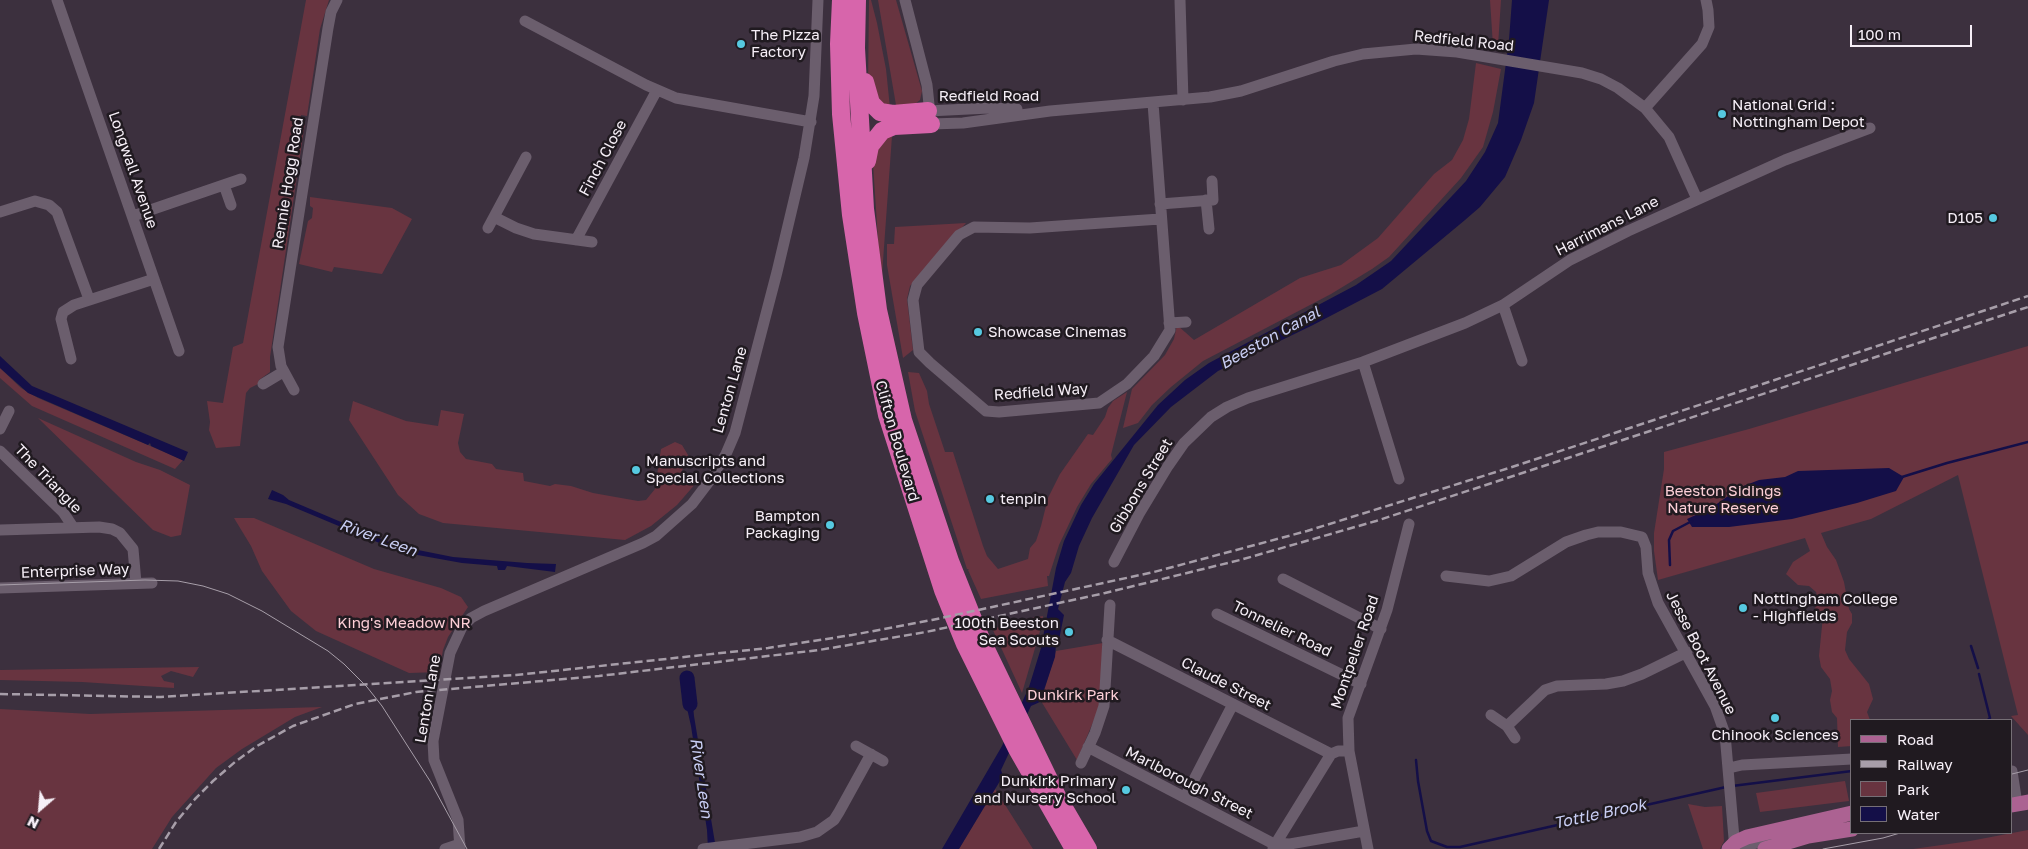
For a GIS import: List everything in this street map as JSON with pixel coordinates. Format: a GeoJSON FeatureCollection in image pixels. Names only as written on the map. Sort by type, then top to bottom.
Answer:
{"type":"FeatureCollection","features":[{"type":"Feature","properties":{"kind":"highway","name":"Clifton Boulevard"},"geometry":{"type":"LineString","coordinates":[[841,0],[839,44],[841,114],[851,215],[866,313],[887,415],[973,642],[1074,849]]}},
{"type":"Feature","properties":{"kind":"highway","name":"Clifton Boulevard"},"geometry":{"type":"LineString","coordinates":[[857,0],[856,48],[864,199],[878,310],[903,420],[925,491],[951,588]]}},
{"type":"Feature","properties":{"kind":"highway"},"geometry":{"type":"LineString","coordinates":[[856,48],[871,103],[880,112],[930,118]]}},
{"type":"Feature","properties":{"kind":"highway"},"geometry":{"type":"LineString","coordinates":[[864,199],[867,160],[870,146],[876,136],[894,126],[930,118]]}},
{"type":"Feature","properties":{"kind":"highway","name":"Clifton Boulevard"},"geometry":{"type":"LineString","coordinates":[[1022,743],[1088,849]]}},
{"type":"Feature","properties":{"kind":"highway"},"geometry":{"type":"LineString","coordinates":[[1022,743],[1043,814],[1061,849]]}},
{"type":"Feature","properties":{"kind":"highway"},"geometry":{"type":"LineString","coordinates":[[1022,743],[1101,849]]}},
{"type":"Feature","properties":{"kind":"main road"},"geometry":{"type":"LineString","coordinates":[[1732,846],[1747,837],[1850,813]]}},
{"type":"Feature","properties":{"kind":"main road"},"geometry":{"type":"LineString","coordinates":[[1765,849],[1791,841],[1850,829]]}},
{"type":"Feature","properties":{"kind":"street","name":"Longwall Avenue"},"geometry":{"type":"LineString","coordinates":[[57,0],[179,351]]}},
{"type":"Feature","properties":{"kind":"street","name":"Rennie Hogg Road"},"geometry":{"type":"LineString","coordinates":[[294,390],[283,372],[278,357],[278,346],[328,28],[332,12],[338,0]]}},
{"type":"Feature","properties":{"kind":"street","name":"Lenton Lane"},"geometry":{"type":"LineString","coordinates":[[462,847],[458,820],[434,760],[434,741],[448,662],[462,627],[471,618],[656,536],[692,504],[711,479],[726,454],[734,433],[794,205],[811,122],[817,59],[818,0]]}},
{"type":"Feature","properties":{"kind":"street"},"geometry":{"type":"LineString","coordinates":[[905,0],[925,78],[930,118]]}},
{"type":"Feature","properties":{"kind":"street"},"geometry":{"type":"LineString","coordinates":[[1180,0],[1183,100]]}},
{"type":"Feature","properties":{"kind":"street"},"geometry":{"type":"LineString","coordinates":[[1645,108],[1702,44],[1709,28],[1706,0]]}},
{"type":"Feature","properties":{"kind":"street"},"geometry":{"type":"LineString","coordinates":[[525,21],[657,90],[676,98],[811,122]]}},
{"type":"Feature","properties":{"kind":"street","name":"Redfield Road"},"geometry":{"type":"LineString","coordinates":[[930,118],[989,108],[1050,110],[1183,100],[1241,91],[1334,61],[1387,51],[1416,49],[1467,53],[1494,59],[1561,68],[1601,78],[1626,93],[1645,108],[1669,137],[1697,199]]}},
{"type":"Feature","properties":{"kind":"street","name":"Finch Close"},"geometry":{"type":"LineString","coordinates":[[576,240],[657,90]]}},
{"type":"Feature","properties":{"kind":"street","name":"Redfield Way"},"geometry":{"type":"LineString","coordinates":[[1153,103],[1160,219],[1170,330],[1154,356],[1127,384],[1099,403],[1014,411],[986,411],[919,352],[913,300],[914,292],[917,285],[959,235],[974,227],[1095,229],[1160,219]]}},
{"type":"Feature","properties":{"kind":"street","name":"Harrimans Lane"},"geometry":{"type":"LineString","coordinates":[[1363,362],[1437,334],[1503,304],[1570,260],[1697,199],[1785,160],[1870,128]]}},
{"type":"Feature","properties":{"kind":"street"},"geometry":{"type":"LineString","coordinates":[[488,228],[526,157]]}},
{"type":"Feature","properties":{"kind":"street"},"geometry":{"type":"LineString","coordinates":[[133,216],[241,179]]}},
{"type":"Feature","properties":{"kind":"street"},"geometry":{"type":"LineString","coordinates":[[1160,204],[1213,200],[1212,180]]}},
{"type":"Feature","properties":{"kind":"street"},"geometry":{"type":"LineString","coordinates":[[224,185],[231,205]]}},
{"type":"Feature","properties":{"kind":"street"},"geometry":{"type":"LineString","coordinates":[[1206,200],[1208,229]]}},
{"type":"Feature","properties":{"kind":"street"},"geometry":{"type":"LineString","coordinates":[[0,212],[35,201],[49,205],[57,212],[89,300]]}},
{"type":"Feature","properties":{"kind":"street"},"geometry":{"type":"LineString","coordinates":[[494,216],[516,228],[534,234],[592,242]]}},
{"type":"Feature","properties":{"kind":"street"},"geometry":{"type":"LineString","coordinates":[[71,359],[61,319],[63,312],[74,305],[154,279]]}},
{"type":"Feature","properties":{"kind":"street"},"geometry":{"type":"LineString","coordinates":[[1503,304],[1522,360]]}},
{"type":"Feature","properties":{"kind":"street"},"geometry":{"type":"LineString","coordinates":[[1169,323],[1186,322]]}},
{"type":"Feature","properties":{"kind":"street"},"geometry":{"type":"LineString","coordinates":[[1363,362],[1399,479]]}},
{"type":"Feature","properties":{"kind":"street","name":"Gibbons Street"},"geometry":{"type":"LineString","coordinates":[[1114,562],[1139,514],[1168,466],[1191,435],[1211,417],[1248,398],[1363,362]]}},
{"type":"Feature","properties":{"kind":"street"},"geometry":{"type":"LineString","coordinates":[[263,384],[283,372]]}},
{"type":"Feature","properties":{"kind":"street"},"geometry":{"type":"LineString","coordinates":[[0,429],[9,412]]}},
{"type":"Feature","properties":{"kind":"street","name":"The Triangle"},"geometry":{"type":"LineString","coordinates":[[0,451],[63,512],[73,527]]}},
{"type":"Feature","properties":{"kind":"street","name":"Montpelier Road"},"geometry":{"type":"LineString","coordinates":[[1368,849],[1349,751],[1348,718],[1381,629],[1409,524]]}},
{"type":"Feature","properties":{"kind":"street","name":"The Triangle"},"geometry":{"type":"LineString","coordinates":[[0,530],[99,527],[120,533],[133,549],[136,583]]}},
{"type":"Feature","properties":{"kind":"street","name":"Jesse Boot Avenue"},"geometry":{"type":"LineString","coordinates":[[1446,576],[1465,579],[1498,580],[1511,576],[1566,542],[1586,535],[1598,532],[1621,532],[1642,537],[1646,547],[1651,586],[1715,706],[1725,734],[1734,838],[1732,846]]}},
{"type":"Feature","properties":{"kind":"street"},"geometry":{"type":"LineString","coordinates":[[1283,579],[1381,629]]}},
{"type":"Feature","properties":{"kind":"street","name":"Enterprise Way"},"geometry":{"type":"LineString","coordinates":[[0,588],[152,582]]}},
{"type":"Feature","properties":{"kind":"street"},"geometry":{"type":"LineString","coordinates":[[1081,763],[1104,706],[1110,605]]}},
{"type":"Feature","properties":{"kind":"street","name":"Tonnelier Road"},"geometry":{"type":"LineString","coordinates":[[1217,614],[1361,684]]}},
{"type":"Feature","properties":{"kind":"street","name":"Claude Street"},"geometry":{"type":"LineString","coordinates":[[1107,640],[1331,754]]}},
{"type":"Feature","properties":{"kind":"street"},"geometry":{"type":"LineString","coordinates":[[1507,726],[1545,690],[1557,686],[1606,684],[1623,681],[1642,674],[1686,652]]}},
{"type":"Feature","properties":{"kind":"street"},"geometry":{"type":"LineString","coordinates":[[1185,797],[1233,704]]}},
{"type":"Feature","properties":{"kind":"street"},"geometry":{"type":"LineString","coordinates":[[1491,715],[1507,726],[1515,738]]}},
{"type":"Feature","properties":{"kind":"street"},"geometry":{"type":"LineString","coordinates":[[856,746],[883,761]]}},
{"type":"Feature","properties":{"kind":"street","name":"Marlborough Street"},"geometry":{"type":"LineString","coordinates":[[1088,747],[1274,846]]}},
{"type":"Feature","properties":{"kind":"street"},"geometry":{"type":"LineString","coordinates":[[1274,846],[1331,754],[1349,751]]}},
{"type":"Feature","properties":{"kind":"street"},"geometry":{"type":"LineString","coordinates":[[703,849],[800,838],[817,832],[834,820],[871,754]]}},
{"type":"Feature","properties":{"kind":"street"},"geometry":{"type":"LineString","coordinates":[[1729,774],[1742,765],[1850,759]]}},
{"type":"Feature","properties":{"kind":"street"},"geometry":{"type":"LineString","coordinates":[[2013,776],[2019,808]]}},
{"type":"Feature","properties":{"kind":"street"},"geometry":{"type":"LineString","coordinates":[[1274,846],[1364,831]]}},
{"type":"Feature","properties":{"kind":"street"},"geometry":{"type":"LineString","coordinates":[[1732,846],[1745,846],[1779,837],[1791,841]]}},
{"type":"Feature","properties":{"kind":"street"},"geometry":{"type":"LineString","coordinates":[[445,849],[462,847]]}},
{"type":"Feature","properties":{"kind":"green space"},"geometry":{"type":"Polygon","coordinates":[[[306,0],[329,0],[320,29],[307,116],[301,115],[301,122],[305,123],[270,357],[270,372],[246,393],[240,446],[216,448],[209,430],[210,422],[207,401],[223,403],[233,347],[243,343],[306,0]]]}},
{"type":"Feature","properties":{"kind":"green space"},"geometry":{"type":"Polygon","coordinates":[[[869,0],[871,0],[877,23],[886,69],[890,108],[883,106],[868,87],[869,0]]]}},
{"type":"Feature","properties":{"kind":"green space"},"geometry":{"type":"Polygon","coordinates":[[[878,0],[896,0],[922,91],[920,100],[911,107],[896,105],[878,0]]]}},
{"type":"Feature","properties":{"kind":"green space"},"geometry":{"type":"Polygon","coordinates":[[[1490,0],[1501,0],[1498,46],[1493,46],[1490,0]]]}},
{"type":"Feature","properties":{"kind":"green space"},"geometry":{"type":"Polygon","coordinates":[[[1476,63],[1501,69],[1493,112],[1483,147],[1461,178],[1389,257],[1331,294],[1203,361],[1152,405],[1138,423],[1123,428],[1132,389],[1165,355],[1174,339],[1177,325],[1194,340],[1300,278],[1341,265],[1378,238],[1434,174],[1452,160],[1463,140],[1469,119],[1476,63]]]}},
{"type":"Feature","properties":{"kind":"green space"},"geometry":{"type":"Polygon","coordinates":[[[885,136],[892,136],[882,275],[873,164],[878,143],[885,136]]]}},
{"type":"Feature","properties":{"kind":"green space"},"geometry":{"type":"Polygon","coordinates":[[[310,197],[392,208],[412,219],[382,274],[334,267],[332,272],[299,264],[308,221],[312,218],[313,208],[310,206],[310,197]]]}},
{"type":"Feature","properties":{"kind":"green space"},"geometry":{"type":"Polygon","coordinates":[[[966,223],[910,286],[907,299],[913,350],[903,358],[887,265],[887,244],[894,244],[895,227],[966,223]]]}},
{"type":"Feature","properties":{"kind":"green space","name":"Beeston Sidings Nature Reserve"},"geometry":{"type":"Polygon","coordinates":[[[2028,346],[2028,735],[2011,716],[2018,715],[1958,475],[1871,519],[1821,533],[1827,547],[1836,560],[1852,614],[1852,623],[1847,632],[1845,650],[1849,659],[1869,684],[1873,699],[1867,712],[1870,719],[1850,719],[1850,746],[1838,747],[1837,718],[1832,712],[1830,700],[1832,691],[1830,679],[1821,667],[1819,656],[1823,616],[1814,612],[1818,599],[1816,592],[1809,586],[1798,585],[1786,574],[1793,562],[1810,551],[1805,538],[1658,580],[1654,551],[1654,533],[1664,469],[1664,452],[1749,429],[2028,346]]]}},
{"type":"Feature","properties":{"kind":"green space"},"geometry":{"type":"Polygon","coordinates":[[[0,368],[21,388],[38,398],[183,460],[175,469],[32,406],[0,378],[0,368]]]}},
{"type":"Feature","properties":{"kind":"green space"},"geometry":{"type":"Polygon","coordinates":[[[908,372],[919,373],[927,391],[929,404],[945,452],[953,452],[983,546],[987,556],[998,569],[1028,559],[1030,548],[1036,541],[1041,526],[1048,498],[1060,474],[1088,434],[1093,435],[1113,401],[1127,392],[1111,455],[1112,459],[1091,484],[1077,507],[1059,545],[1049,576],[1047,576],[1048,586],[981,599],[969,569],[967,569],[915,411],[908,372]]]}},
{"type":"Feature","properties":{"kind":"green space"},"geometry":{"type":"Polygon","coordinates":[[[353,401],[406,421],[438,426],[441,410],[464,414],[458,443],[460,452],[466,459],[492,464],[496,469],[523,473],[524,481],[550,486],[555,484],[571,486],[593,493],[638,501],[646,500],[655,489],[661,449],[675,442],[682,445],[688,455],[682,471],[697,482],[677,505],[651,526],[625,540],[443,523],[419,514],[398,495],[349,420],[353,401]]]}},
{"type":"Feature","properties":{"kind":"green space"},"geometry":{"type":"Polygon","coordinates":[[[38,418],[136,462],[160,470],[190,485],[181,535],[171,537],[153,530],[38,418]]]}},
{"type":"Feature","properties":{"kind":"green space","name":"King's Meadow NR"},"geometry":{"type":"Polygon","coordinates":[[[234,518],[254,518],[374,569],[441,588],[461,597],[468,607],[448,637],[443,650],[439,672],[409,673],[316,631],[291,611],[262,571],[251,546],[234,518]]]}},
{"type":"Feature","properties":{"kind":"green space"},"geometry":{"type":"Polygon","coordinates":[[[1043,616],[1022,693],[992,628],[1023,624],[1026,619],[1043,616]]]}},
{"type":"Feature","properties":{"kind":"green space","name":"Dunkirk Park"},"geometry":{"type":"Polygon","coordinates":[[[1103,643],[1099,708],[1077,760],[1041,701],[1056,651],[1103,643]]]}},
{"type":"Feature","properties":{"kind":"green space"},"geometry":{"type":"Polygon","coordinates":[[[199,667],[193,677],[171,671],[161,676],[164,681],[174,683],[174,688],[82,682],[0,680],[0,670],[199,667]]]}},
{"type":"Feature","properties":{"kind":"green space"},"geometry":{"type":"Polygon","coordinates":[[[322,707],[295,717],[242,749],[216,768],[172,817],[152,849],[0,849],[0,709],[90,714],[322,707]]]}},
{"type":"Feature","properties":{"kind":"green space"},"geometry":{"type":"Polygon","coordinates":[[[1845,781],[1849,801],[1760,812],[1756,793],[1845,781]]]}},
{"type":"Feature","properties":{"kind":"green space"},"geometry":{"type":"Polygon","coordinates":[[[995,789],[1033,849],[959,849],[995,789]]]}},
{"type":"Feature","properties":{"kind":"green space"},"geometry":{"type":"Polygon","coordinates":[[[1688,804],[1705,807],[1722,806],[1724,841],[1720,849],[1703,849],[1688,804]]]}},
{"type":"Feature","properties":{"kind":"green space"},"geometry":{"type":"Polygon","coordinates":[[[2028,830],[2028,849],[1913,849],[1970,841],[2028,830]]]}},
{"type":"Feature","properties":{"kind":"water","name":"Beeston Canal"},"geometry":{"type":"Polygon","coordinates":[[[1512,0],[1549,0],[1534,103],[1505,177],[1480,207],[1382,289],[1218,371],[1171,407],[1134,445],[1092,518],[1079,546],[1071,573],[1065,582],[1058,609],[1064,615],[1058,645],[1056,645],[1055,657],[1040,702],[1031,706],[1001,770],[1003,776],[959,849],[942,849],[1002,746],[1029,687],[1041,648],[1056,568],[1064,541],[1081,505],[1094,484],[1158,405],[1185,380],[1209,363],[1356,285],[1391,261],[1466,181],[1485,152],[1498,123],[1509,40],[1512,0]]]}},
{"type":"Feature","properties":{"kind":"water"},"geometry":{"type":"Polygon","coordinates":[[[0,356],[32,386],[188,452],[184,461],[151,446],[150,443],[148,445],[28,393],[0,368],[0,356]]]}},
{"type":"Feature","properties":{"kind":"water"},"geometry":{"type":"Polygon","coordinates":[[[1889,468],[1904,477],[1896,491],[1857,503],[1792,519],[1729,527],[1692,527],[1687,519],[1711,508],[1741,487],[1759,480],[1785,477],[1798,471],[1889,468]]]}},
{"type":"Feature","properties":{"kind":"water"},"geometry":{"type":"Polygon","coordinates":[[[272,490],[289,500],[386,541],[413,549],[453,557],[556,564],[555,572],[507,566],[505,570],[498,570],[497,566],[462,563],[412,554],[389,547],[286,504],[268,499],[272,490]]]}},
{"type":"Feature","properties":{"kind":"water"},"geometry":{"type":"Polygon","coordinates":[[[691,685],[694,716],[716,849],[708,849],[707,830],[691,726],[682,686],[691,685]]]}},
{"type":"Feature","properties":{"kind":"waterway"},"geometry":{"type":"LineString","coordinates":[[1902,477],[2028,442]]}},
{"type":"Feature","properties":{"kind":"waterway"},"geometry":{"type":"LineString","coordinates":[[1670,565],[1669,540],[1673,531],[1692,521]]}},
{"type":"Feature","properties":{"kind":"waterway"},"geometry":{"type":"LineString","coordinates":[[1971,646],[1978,668]]}},
{"type":"Feature","properties":{"kind":"waterway"},"geometry":{"type":"LineString","coordinates":[[1979,674],[1989,719]]}},
{"type":"Feature","properties":{"kind":"waterway","name":"River Leen"},"geometry":{"type":"LineString","coordinates":[[687,678],[690,704]]}},
{"type":"Feature","properties":{"kind":"waterway","name":"Tottle Brook"},"geometry":{"type":"LineString","coordinates":[[1416,760],[1427,831],[1431,841],[1447,847],[1460,847],[1726,787]]}},
{"type":"Feature","properties":{"kind":"waterway","name":"Tottle Brook"},"geometry":{"type":"LineString","coordinates":[[1732,786],[1850,771]]}},
{"type":"Feature","properties":{"kind":"tram line"},"geometry":{"type":"LineString","coordinates":[[0,585],[145,580],[178,581],[228,594],[262,611],[328,651],[367,687],[382,706],[430,781],[467,849]]}},
{"type":"Feature","properties":{"kind":"tram line"},"geometry":{"type":"LineString","coordinates":[[2013,774],[2028,770]]}},
{"type":"Feature","properties":{"kind":"tram line"},"geometry":{"type":"LineString","coordinates":[[1823,849],[1897,834]]}},
{"type":"Feature","properties":{"kind":"railway"},"geometry":{"type":"LineString","coordinates":[[0,694],[161,697],[516,675],[768,648],[932,620],[1154,572],[1307,531],[1512,467],[2028,296]]}},
{"type":"Feature","properties":{"kind":"railway"},"geometry":{"type":"LineString","coordinates":[[159,849],[176,822],[195,799],[235,762],[257,746],[293,726],[355,704],[416,692],[599,676],[819,650],[926,632],[1105,593],[1240,560],[1376,521],[2028,307]]}},
{"type":"Feature","properties":{"kind":"place","name":"The Pizza Factory"},"geometry":{"type":"Point","coordinates":[741,44]}},
{"type":"Feature","properties":{"kind":"place","name":"National Grid : Nottingham Depot"},"geometry":{"type":"Point","coordinates":[1722,114]}},
{"type":"Feature","properties":{"kind":"place","name":"D105"},"geometry":{"type":"Point","coordinates":[1993,218]}},
{"type":"Feature","properties":{"kind":"place","name":"Showcase Cinemas"},"geometry":{"type":"Point","coordinates":[978,332]}},
{"type":"Feature","properties":{"kind":"place","name":"Manuscripts and Special Collections"},"geometry":{"type":"Point","coordinates":[636,470]}},
{"type":"Feature","properties":{"kind":"place","name":"tenpin"},"geometry":{"type":"Point","coordinates":[990,499]}},
{"type":"Feature","properties":{"kind":"place","name":"Bampton Packaging"},"geometry":{"type":"Point","coordinates":[830,525]}},
{"type":"Feature","properties":{"kind":"place","name":"Nottingham College - Highfields"},"geometry":{"type":"Point","coordinates":[1743,608]}},
{"type":"Feature","properties":{"kind":"place","name":"100th Beeston Sea Scouts"},"geometry":{"type":"Point","coordinates":[1069,632]}},
{"type":"Feature","properties":{"kind":"place","name":"Chinook Sciences"},"geometry":{"type":"Point","coordinates":[1775,718]}},
{"type":"Feature","properties":{"kind":"place","name":"Dunkirk Primary and Nursery School"},"geometry":{"type":"Point","coordinates":[1126,790]}}]}
